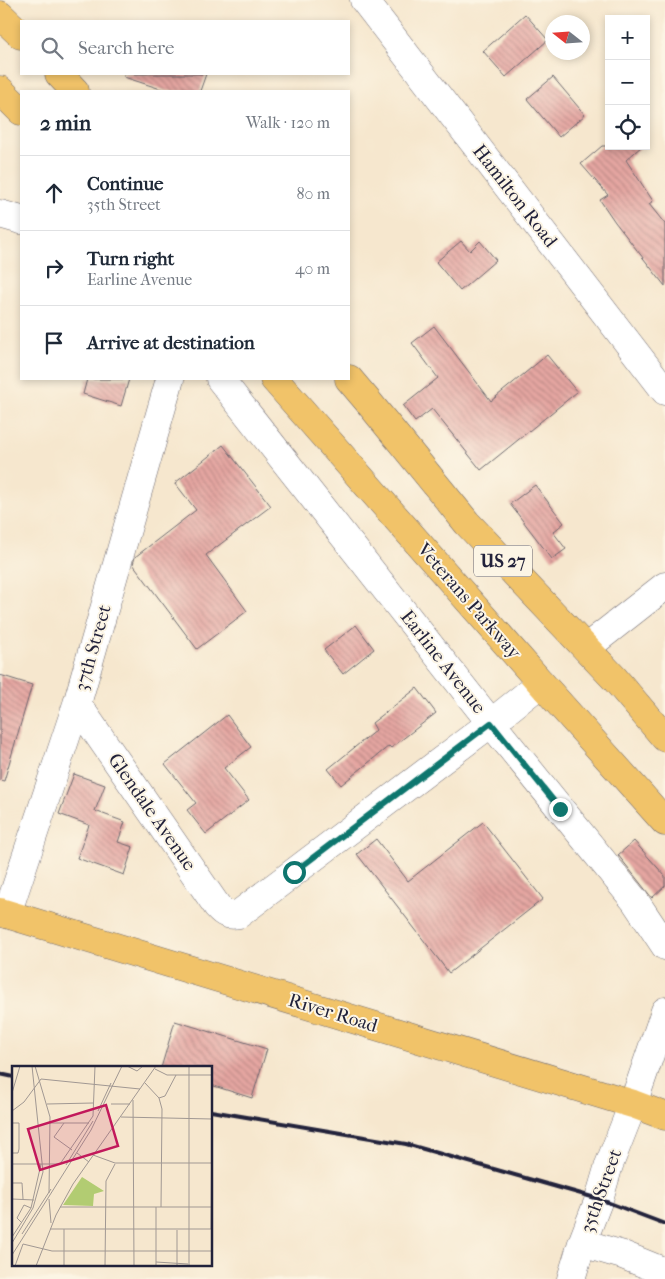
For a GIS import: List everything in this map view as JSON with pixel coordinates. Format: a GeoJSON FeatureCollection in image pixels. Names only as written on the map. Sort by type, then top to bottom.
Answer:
{"type":"FeatureCollection","features":[{"type":"Feature","properties":{"kind":"main road"},"geometry":{"type":"LineString","coordinates":[[0,15],[20,34]]}},
{"type":"Feature","properties":{"kind":"main road"},"geometry":{"type":"LineString","coordinates":[[60,75],[74,90]]}},
{"type":"Feature","properties":{"kind":"main road"},"geometry":{"type":"LineString","coordinates":[[0,90],[20,110]]}},
{"type":"Feature","properties":{"kind":"main road","name":"Veterans Parkway"},"geometry":{"type":"LineString","coordinates":[[275,380],[665,822]]}},
{"type":"Feature","properties":{"kind":"main road","name":"US 27"},"geometry":{"type":"LineString","coordinates":[[350,380],[467,523],[615,679],[665,738]]}},
{"type":"Feature","properties":{"kind":"main road","name":"River Road"},"geometry":{"type":"LineString","coordinates":[[3,913],[633,1104],[665,1116]]}},
{"type":"Feature","properties":{"kind":"street","name":"Hamilton Road"},"geometry":{"type":"LineString","coordinates":[[364,0],[665,391]]}},
{"type":"Feature","properties":{"kind":"street"},"geometry":{"type":"LineString","coordinates":[[0,214],[20,220]]}},
{"type":"Feature","properties":{"kind":"street","name":"37th Street"},"geometry":{"type":"LineString","coordinates":[[3,913],[77,704],[170,380]]}},
{"type":"Feature","properties":{"kind":"street","name":"Earline Avenue"},"geometry":{"type":"LineString","coordinates":[[221,380],[491,723],[635,900],[665,946]]}},
{"type":"Feature","properties":{"kind":"street"},"geometry":{"type":"LineString","coordinates":[[586,648],[665,586]]}},
{"type":"Feature","properties":{"kind":"street"},"geometry":{"type":"LineString","coordinates":[[491,723],[541,683]]}},
{"type":"Feature","properties":{"kind":"street","name":"Glendale Avenue"},"geometry":{"type":"LineString","coordinates":[[77,704],[221,912],[231,916],[239,914],[491,723]]}},
{"type":"Feature","properties":{"kind":"street"},"geometry":{"type":"LineString","coordinates":[[633,1104],[665,1011]]}},
{"type":"Feature","properties":{"kind":"street","name":"35th Street"},"geometry":{"type":"LineString","coordinates":[[571,1279],[609,1166],[633,1104]]}},
{"type":"Feature","properties":{"kind":"street"},"geometry":{"type":"LineString","coordinates":[[582,1243],[623,1255],[665,1272]]}},
{"type":"Feature","properties":{"kind":"building"},"geometry":{"type":"Polygon","coordinates":[[[525,14],[545,37],[545,43],[506,77],[483,51],[525,14]]]}},
{"type":"Feature","properties":{"kind":"building"},"geometry":{"type":"Polygon","coordinates":[[[124,75],[206,75],[200,90],[164,90],[124,77],[124,75]]]}},
{"type":"Feature","properties":{"kind":"building"},"geometry":{"type":"Polygon","coordinates":[[[553,77],[585,115],[559,137],[527,99],[553,77]]]}},
{"type":"Feature","properties":{"kind":"building"},"geometry":{"type":"Polygon","coordinates":[[[602,146],[605,146],[605,150],[637,150],[626,160],[653,201],[649,204],[665,224],[665,286],[615,222],[600,200],[608,195],[581,164],[602,146]]]}},
{"type":"Feature","properties":{"kind":"building"},"geometry":{"type":"Polygon","coordinates":[[[461,241],[470,251],[480,241],[496,260],[460,291],[436,262],[461,241]]]}},
{"type":"Feature","properties":{"kind":"building"},"geometry":{"type":"Polygon","coordinates":[[[434,326],[491,401],[547,355],[577,392],[481,470],[432,409],[415,422],[403,406],[438,378],[412,343],[434,326]]]}},
{"type":"Feature","properties":{"kind":"building"},"geometry":{"type":"Polygon","coordinates":[[[87,380],[129,380],[121,406],[83,394],[87,380]]]}},
{"type":"Feature","properties":{"kind":"building"},"geometry":{"type":"Polygon","coordinates":[[[223,445],[271,506],[206,555],[247,611],[197,649],[133,564],[135,557],[196,510],[175,483],[223,445]]]}},
{"type":"Feature","properties":{"kind":"building"},"geometry":{"type":"Polygon","coordinates":[[[535,485],[564,523],[553,532],[566,549],[552,559],[510,504],[535,485]]]}},
{"type":"Feature","properties":{"kind":"building"},"geometry":{"type":"Polygon","coordinates":[[[356,625],[374,649],[343,674],[324,650],[356,625]]]}},
{"type":"Feature","properties":{"kind":"building"},"geometry":{"type":"Polygon","coordinates":[[[0,675],[32,685],[4,781],[0,780],[0,675]]]}},
{"type":"Feature","properties":{"kind":"building"},"geometry":{"type":"Polygon","coordinates":[[[417,688],[436,713],[391,748],[389,746],[341,785],[328,769],[376,730],[372,723],[417,688]]]}},
{"type":"Feature","properties":{"kind":"building"},"geometry":{"type":"Polygon","coordinates":[[[227,715],[251,747],[224,768],[249,800],[206,834],[187,810],[196,803],[165,764],[227,715]]]}},
{"type":"Feature","properties":{"kind":"building"},"geometry":{"type":"Polygon","coordinates":[[[74,774],[105,785],[95,811],[125,822],[118,842],[133,847],[124,875],[77,858],[89,825],[59,814],[74,774]]]}},
{"type":"Feature","properties":{"kind":"building"},"geometry":{"type":"Polygon","coordinates":[[[483,822],[543,899],[449,973],[357,854],[376,839],[408,881],[483,822]]]}},
{"type":"Feature","properties":{"kind":"building"},"geometry":{"type":"Polygon","coordinates":[[[634,841],[665,876],[665,886],[652,898],[618,855],[634,841]]]}},
{"type":"Feature","properties":{"kind":"building"},"geometry":{"type":"Polygon","coordinates":[[[175,1021],[267,1049],[252,1098],[212,1085],[212,1066],[162,1066],[175,1021]]]}},
{"type":"Feature","properties":{"kind":"railway"},"geometry":{"type":"LineString","coordinates":[[0,1074],[12,1077]]}},
{"type":"Feature","properties":{"kind":"railway"},"geometry":{"type":"LineString","coordinates":[[212,1111],[406,1144],[599,1199],[665,1224]]}},
{"type":"Feature","properties":{"kind":"route"},"geometry":{"type":"LineString","coordinates":[[294,872],[491,723],[560,809]]}}]}
